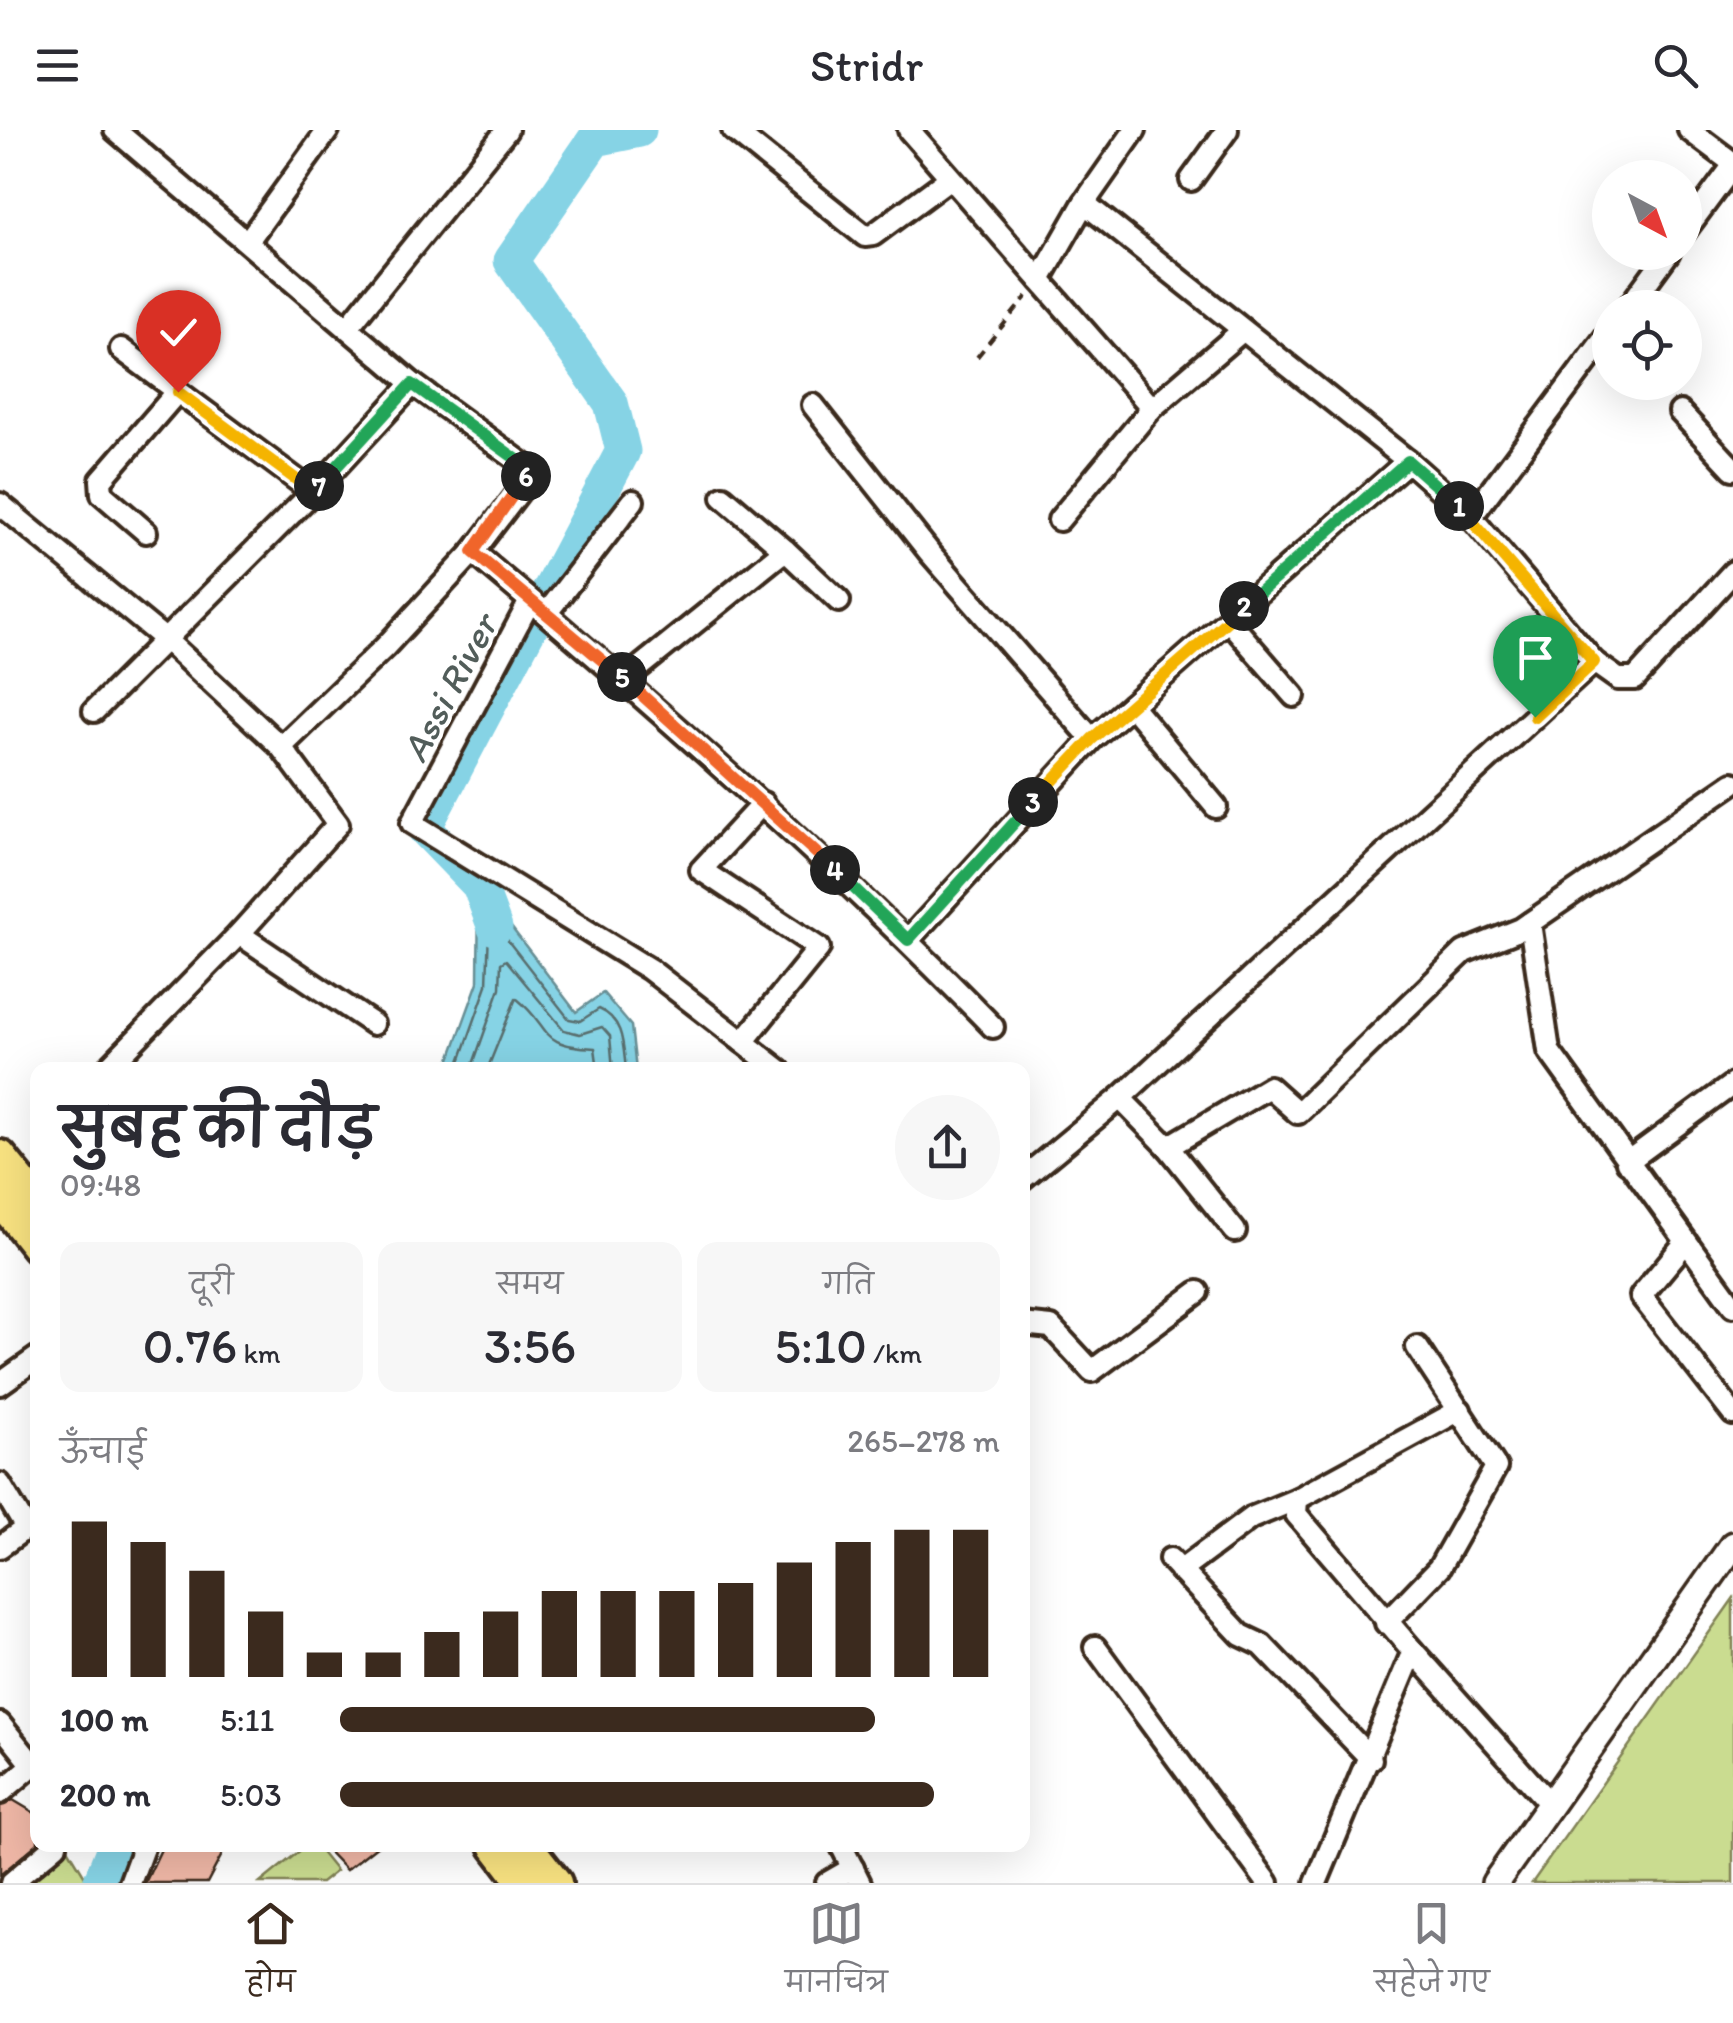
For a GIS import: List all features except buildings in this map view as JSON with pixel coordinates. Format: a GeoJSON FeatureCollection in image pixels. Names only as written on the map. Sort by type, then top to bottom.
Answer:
{"type":"FeatureCollection","features":[{"type":"Feature","properties":{"kind":"main road"},"geometry":{"type":"LineString","coordinates":[[1,1160],[30,1194]]}},
{"type":"Feature","properties":{"kind":"main road"},"geometry":{"type":"LineString","coordinates":[[0,1198],[30,1236]]}},
{"type":"Feature","properties":{"kind":"main road"},"geometry":{"type":"LineString","coordinates":[[505,1852],[546,1882]]}},
{"type":"Feature","properties":{"kind":"main road"},"geometry":{"type":"LineString","coordinates":[[529,1852],[546,1882]]}},
{"type":"Feature","properties":{"kind":"street"},"geometry":{"type":"LineString","coordinates":[[114,130],[248,240],[412,384],[523,464],[526,478],[519,492],[473,552],[386,647],[281,747]]}},
{"type":"Feature","properties":{"kind":"street"},"geometry":{"type":"LineString","coordinates":[[248,240],[328,130]]}},
{"type":"Feature","properties":{"kind":"street"},"geometry":{"type":"LineString","coordinates":[[348,327],[507,130]]}},
{"type":"Feature","properties":{"kind":"street"},"geometry":{"type":"LineString","coordinates":[[733,130],[865,236],[872,235],[950,178]]}},
{"type":"Feature","properties":{"kind":"street"},"geometry":{"type":"LineString","coordinates":[[909,130],[1152,408]]}},
{"type":"Feature","properties":{"kind":"street"},"geometry":{"type":"LineString","coordinates":[[1040,280],[1084,203],[1135,130]]}},
{"type":"Feature","properties":{"kind":"street"},"geometry":{"type":"LineString","coordinates":[[1192,180],[1227,130]]}},
{"type":"Feature","properties":{"kind":"street"},"geometry":{"type":"LineString","coordinates":[[1689,130],[1733,165],[1702,207]]}},
{"type":"Feature","properties":{"kind":"street"},"geometry":{"type":"LineString","coordinates":[[1084,203],[1408,461],[1471,517],[1594,662],[1618,678],[1636,679],[1733,572]]}},
{"type":"Feature","properties":{"kind":"street"},"geometry":{"type":"LineString","coordinates":[[1060,520],[1152,408],[1242,331]]}},
{"type":"Feature","properties":{"kind":"street"},"geometry":{"type":"LineString","coordinates":[[122,349],[313,492]]}},
{"type":"Feature","properties":{"kind":"street"},"geometry":{"type":"LineString","coordinates":[[1471,517],[1592,355]]}},
{"type":"Feature","properties":{"kind":"street"},"geometry":{"type":"LineString","coordinates":[[94,711],[313,492],[412,384]]}},
{"type":"Feature","properties":{"kind":"street"},"geometry":{"type":"LineString","coordinates":[[146,532],[102,494],[101,480],[178,392]]}},
{"type":"Feature","properties":{"kind":"street"},"geometry":{"type":"LineString","coordinates":[[813,405],[930,554],[1092,739]]}},
{"type":"Feature","properties":{"kind":"street"},"geometry":{"type":"LineString","coordinates":[[1680,412],[1733,469]]}},
{"type":"Feature","properties":{"kind":"street"},"geometry":{"type":"LineString","coordinates":[[908,940],[1092,739],[1408,461]]}},
{"type":"Feature","properties":{"kind":"street"},"geometry":{"type":"LineString","coordinates":[[724,497],[786,550],[838,602]]}},
{"type":"Feature","properties":{"kind":"street"},"geometry":{"type":"LineString","coordinates":[[633,501],[538,608],[412,823],[649,969],[768,1062]]}},
{"type":"Feature","properties":{"kind":"street"},"geometry":{"type":"LineString","coordinates":[[0,504],[167,640],[281,747],[338,824],[240,934],[114,1062]]}},
{"type":"Feature","properties":{"kind":"street"},"geometry":{"type":"LineString","coordinates":[[625,680],[786,550]]}},
{"type":"Feature","properties":{"kind":"street"},"geometry":{"type":"LineString","coordinates":[[473,552],[763,802],[993,1026]]}},
{"type":"Feature","properties":{"kind":"street"},"geometry":{"type":"LineString","coordinates":[[1228,620],[1294,696]]}},
{"type":"Feature","properties":{"kind":"street"},"geometry":{"type":"LineString","coordinates":[[1030,1172],[1120,1098],[1594,662]]}},
{"type":"Feature","properties":{"kind":"street"},"geometry":{"type":"LineString","coordinates":[[1132,706],[1216,808]]}},
{"type":"Feature","properties":{"kind":"street"},"geometry":{"type":"LineString","coordinates":[[1168,1148],[1270,1087],[1298,1113],[1464,952],[1530,923],[1733,783]]}},
{"type":"Feature","properties":{"kind":"street"},"geometry":{"type":"LineString","coordinates":[[743,1042],[818,948],[701,870],[763,802]]}},
{"type":"Feature","properties":{"kind":"street"},"geometry":{"type":"LineString","coordinates":[[1530,923],[1548,1052],[1733,1306]]}},
{"type":"Feature","properties":{"kind":"street"},"geometry":{"type":"LineString","coordinates":[[240,934],[373,1024]]}},
{"type":"Feature","properties":{"kind":"street"},"geometry":{"type":"LineString","coordinates":[[1628,1162],[1733,1084]]}},
{"type":"Feature","properties":{"kind":"street"},"geometry":{"type":"LineString","coordinates":[[1120,1098],[1168,1148],[1235,1231]]}},
{"type":"Feature","properties":{"kind":"street"},"geometry":{"type":"LineString","coordinates":[[1686,1243],[1641,1296],[1733,1414]]}},
{"type":"Feature","properties":{"kind":"street"},"geometry":{"type":"LineString","coordinates":[[1030,1325],[1052,1327],[1092,1371],[1198,1292]]}},
{"type":"Feature","properties":{"kind":"street"},"geometry":{"type":"LineString","coordinates":[[1386,1624],[1438,1568],[1494,1478],[1493,1459],[1417,1347]]}},
{"type":"Feature","properties":{"kind":"street"},"geometry":{"type":"LineString","coordinates":[[0,1384],[30,1363]]}},
{"type":"Feature","properties":{"kind":"street"},"geometry":{"type":"LineString","coordinates":[[1371,1758],[1262,1645],[1241,1635],[1175,1565],[1250,1518],[1297,1499],[1460,1410]]}},
{"type":"Feature","properties":{"kind":"street"},"geometry":{"type":"LineString","coordinates":[[0,1484],[26,1528],[0,1547]]}},
{"type":"Feature","properties":{"kind":"street"},"geometry":{"type":"LineString","coordinates":[[1297,1499],[1296,1514],[1386,1624],[1550,1804]]}},
{"type":"Feature","properties":{"kind":"street"},"geometry":{"type":"LineString","coordinates":[[1495,1883],[1733,1545]]}},
{"type":"Feature","properties":{"kind":"street"},"geometry":{"type":"LineString","coordinates":[[1095,1647],[1268,1883]]}},
{"type":"Feature","properties":{"kind":"street"},"geometry":{"type":"LineString","coordinates":[[1316,1883],[1371,1758],[1412,1651]]}},
{"type":"Feature","properties":{"kind":"street"},"geometry":{"type":"LineString","coordinates":[[0,1724],[30,1756]]}},
{"type":"Feature","properties":{"kind":"street"},"geometry":{"type":"LineString","coordinates":[[0,1793],[30,1768]]}},
{"type":"Feature","properties":{"kind":"street"},"geometry":{"type":"LineString","coordinates":[[11,1883],[48,1852]]}},
{"type":"Feature","properties":{"kind":"street"},"geometry":{"type":"LineString","coordinates":[[130,1883],[141,1852]]}},
{"type":"Feature","properties":{"kind":"street"},"geometry":{"type":"LineString","coordinates":[[827,1883],[856,1875],[845,1852]]}},
{"type":"Feature","properties":{"kind":"path"},"geometry":{"type":"LineString","coordinates":[[976,357],[1040,280]]}},
{"type":"Feature","properties":{"kind":"green space"},"geometry":{"type":"Polygon","coordinates":[[[1733,1599],[1733,1883],[1532,1883],[1733,1599]]]}},
{"type":"Feature","properties":{"kind":"green space"},"geometry":{"type":"Polygon","coordinates":[[[58,1852],[70,1852],[89,1883],[24,1883],[58,1852]]]}},
{"type":"Feature","properties":{"kind":"green space"},"geometry":{"type":"Polygon","coordinates":[[[298,1852],[321,1852],[336,1871],[321,1883],[260,1883],[298,1852]]]}},
{"type":"Feature","properties":{"kind":"water"},"geometry":{"type":"Polygon","coordinates":[[[479,885],[576,1012],[603,993],[631,1026],[635,1062],[449,1062],[478,982],[479,885]]]}},
{"type":"Feature","properties":{"kind":"waterway","name":"Assi River"},"geometry":{"type":"LineString","coordinates":[[495,928],[479,885],[424,828],[623,451],[611,403],[511,261],[595,139],[639,130]]}},
{"type":"Feature","properties":{"kind":"waterway","name":"Assi River"},"geometry":{"type":"LineString","coordinates":[[100,1883],[112,1852]]}},
{"type":"Feature","properties":{"kind":"waterway"},"geometry":{"type":"LineString","coordinates":[[112,1883],[127,1852]]}},
{"type":"Feature","properties":{"kind":"route"},"geometry":{"type":"LineString","coordinates":[[178,392],[313,492],[412,384],[466,419],[523,464],[526,478],[473,552],[644,695],[908,940],[1092,739],[1408,461],[1471,517],[1594,662],[1535,717]]}}]}
